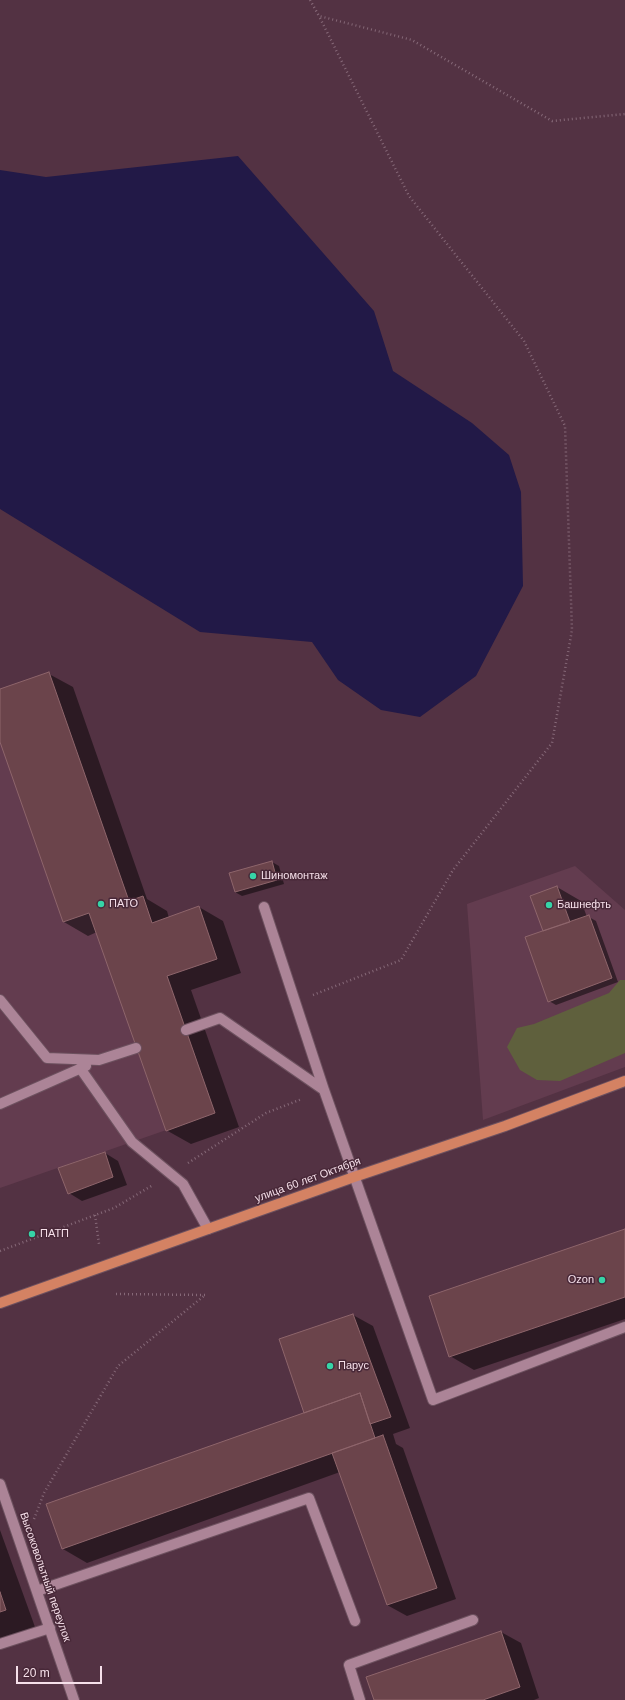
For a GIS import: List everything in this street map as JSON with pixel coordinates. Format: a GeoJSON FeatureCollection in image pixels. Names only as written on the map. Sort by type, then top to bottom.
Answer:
{"type":"FeatureCollection","features":[{"type":"Feature","properties":{"kind":"main road","name":"улица 60 лет Октября"},"geometry":{"type":"LineString","coordinates":[[0,1303],[354,1177],[505,1126],[625,1081]]}},
{"type":"Feature","properties":{"kind":"lane"},"geometry":{"type":"LineString","coordinates":[[264,907],[324,1090],[433,1400],[625,1327]]}},
{"type":"Feature","properties":{"kind":"lane"},"geometry":{"type":"LineString","coordinates":[[0,1000],[47,1058],[99,1060]]}},
{"type":"Feature","properties":{"kind":"lane"},"geometry":{"type":"LineString","coordinates":[[186,1030],[220,1018],[324,1090]]}},
{"type":"Feature","properties":{"kind":"lane"},"geometry":{"type":"LineString","coordinates":[[0,1104],[99,1060],[136,1048]]}},
{"type":"Feature","properties":{"kind":"lane"},"geometry":{"type":"LineString","coordinates":[[80,1068],[132,1142],[183,1184],[208,1229]]}},
{"type":"Feature","properties":{"kind":"lane","name":"Высоковольтный переулок"},"geometry":{"type":"LineString","coordinates":[[0,1484],[74,1700]]}},
{"type":"Feature","properties":{"kind":"lane"},"geometry":{"type":"LineString","coordinates":[[37,1591],[309,1498],[355,1621]]}},
{"type":"Feature","properties":{"kind":"lane"},"geometry":{"type":"LineString","coordinates":[[360,1700],[349,1665],[473,1620]]}},
{"type":"Feature","properties":{"kind":"lane"},"geometry":{"type":"LineString","coordinates":[[0,1644],[50,1628]]}},
{"type":"Feature","properties":{"kind":"path"},"geometry":{"type":"LineString","coordinates":[[295,1001],[401,960],[453,870],[552,743],[572,630],[565,426],[524,341],[409,196],[310,0]]}},
{"type":"Feature","properties":{"kind":"path"},"geometry":{"type":"LineString","coordinates":[[319,16],[412,40],[552,120],[625,114]]}},
{"type":"Feature","properties":{"kind":"path"},"geometry":{"type":"LineString","coordinates":[[95,1215],[99,1244]]}},
{"type":"Feature","properties":{"kind":"path"},"geometry":{"type":"LineString","coordinates":[[22,1549],[44,1493],[118,1366],[205,1295],[116,1294]]}},
{"type":"Feature","properties":{"kind":"shaded area"},"geometry":{"type":"Polygon","coordinates":[[[238,156],[374,311],[393,371],[472,423],[509,455],[521,492],[523,586],[476,676],[420,717],[381,710],[338,680],[312,642],[200,632],[0,509],[0,170],[46,177],[238,156]]]}},
{"type":"Feature","properties":{"kind":"shaded area"},"geometry":{"type":"Polygon","coordinates":[[[0,689],[129,901],[143,896],[153,923],[199,906],[217,959],[168,976],[215,1113],[0,1188],[0,689]]]}},
{"type":"Feature","properties":{"kind":"shaded area"},"geometry":{"type":"Polygon","coordinates":[[[575,866],[625,910],[625,1067],[483,1120],[467,904],[575,866]]]}},
{"type":"Feature","properties":{"kind":"green space"},"geometry":{"type":"Polygon","coordinates":[[[620,980],[625,980],[625,1053],[560,1081],[537,1080],[520,1070],[507,1047],[517,1028],[534,1024],[609,993],[620,980]]]}},
{"type":"Feature","properties":{"kind":"building","name":"ПАТО"},"geometry":{"type":"Polygon","coordinates":[[[49,672],[129,901],[143,896],[152,923],[199,906],[217,959],[167,976],[215,1113],[166,1131],[89,913],[63,922],[0,742],[0,689],[49,672]]]}},
{"type":"Feature","properties":{"kind":"building","name":"Шиномонтаж"},"geometry":{"type":"Polygon","coordinates":[[[272,861],[277,880],[235,892],[229,873],[272,861]]]}},
{"type":"Feature","properties":{"kind":"building"},"geometry":{"type":"Polygon","coordinates":[[[557,886],[570,922],[543,931],[530,896],[557,886]]]}},
{"type":"Feature","properties":{"kind":"building"},"geometry":{"type":"Polygon","coordinates":[[[589,915],[612,978],[548,1002],[525,937],[589,915]]]}},
{"type":"Feature","properties":{"kind":"building"},"geometry":{"type":"Polygon","coordinates":[[[105,1152],[113,1177],[68,1194],[58,1168],[105,1152]]]}},
{"type":"Feature","properties":{"kind":"building"},"geometry":{"type":"Polygon","coordinates":[[[625,1229],[625,1297],[449,1357],[429,1296],[625,1229]]]}},
{"type":"Feature","properties":{"kind":"building","name":"Парус"},"geometry":{"type":"Polygon","coordinates":[[[353,1314],[391,1417],[370,1424],[360,1393],[304,1413],[279,1339],[353,1314]]]}},
{"type":"Feature","properties":{"kind":"building"},"geometry":{"type":"Polygon","coordinates":[[[360,1393],[375,1438],[62,1549],[46,1504],[360,1393]]]}},
{"type":"Feature","properties":{"kind":"building"},"geometry":{"type":"Polygon","coordinates":[[[383,1435],[437,1588],[387,1605],[332,1453],[383,1435]]]}},
{"type":"Feature","properties":{"kind":"building"},"geometry":{"type":"Polygon","coordinates":[[[0,1592],[6,1610],[0,1612],[0,1592]]]}},
{"type":"Feature","properties":{"kind":"building"},"geometry":{"type":"Polygon","coordinates":[[[501,1631],[520,1687],[483,1700],[374,1700],[366,1677],[501,1631]]]}},
{"type":"Feature","properties":{"kind":"place","name":"Шиномонтаж"},"geometry":{"type":"Point","coordinates":[253,876]}},
{"type":"Feature","properties":{"kind":"place","name":"ПАТО"},"geometry":{"type":"Point","coordinates":[101,904]}},
{"type":"Feature","properties":{"kind":"place","name":"Башнефть"},"geometry":{"type":"Point","coordinates":[549,905]}},
{"type":"Feature","properties":{"kind":"place","name":"ПАТП"},"geometry":{"type":"Point","coordinates":[32,1234]}},
{"type":"Feature","properties":{"kind":"place","name":"Ozon"},"geometry":{"type":"Point","coordinates":[602,1280]}},
{"type":"Feature","properties":{"kind":"place","name":"Парус"},"geometry":{"type":"Point","coordinates":[330,1366]}}]}
